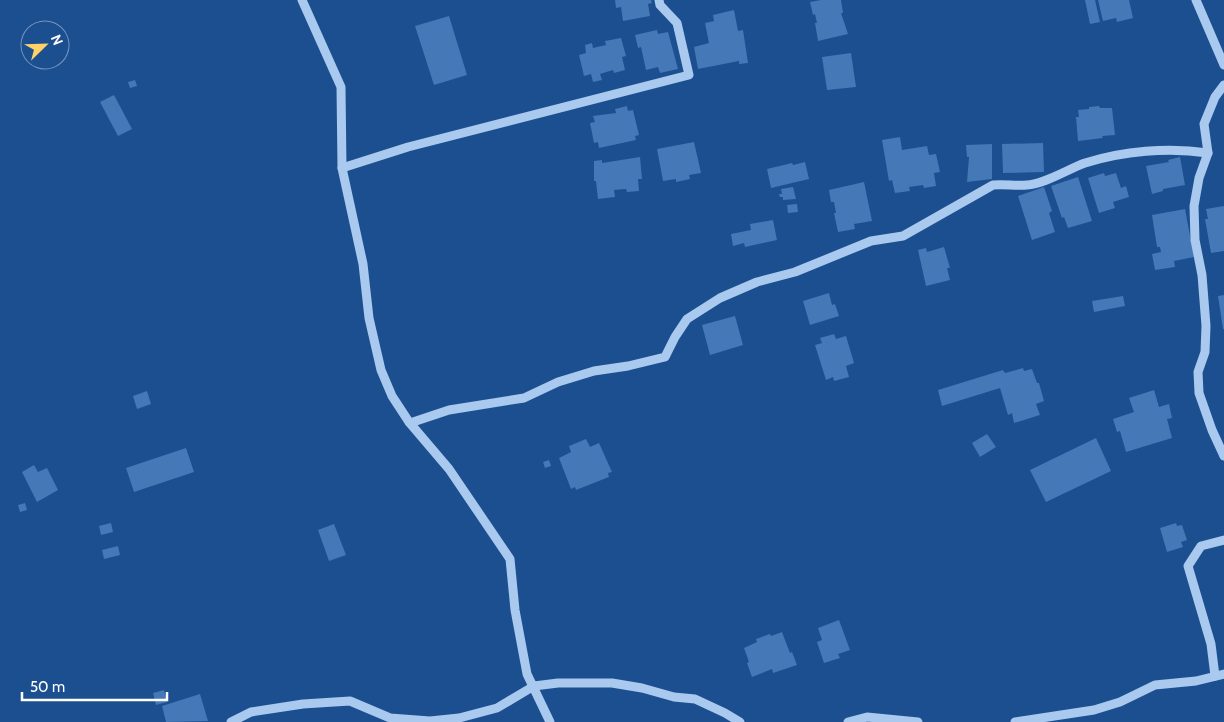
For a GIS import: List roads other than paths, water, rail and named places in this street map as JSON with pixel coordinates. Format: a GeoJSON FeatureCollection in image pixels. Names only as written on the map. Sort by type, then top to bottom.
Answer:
{"type":"FeatureCollection","features":[{"type":"Feature","properties":{"kind":"street"},"geometry":{"type":"LineString","coordinates":[[302,0],[341,87],[342,168],[363,264],[369,318],[381,370],[392,396],[410,423],[449,469],[510,559],[515,610],[528,674],[550,722]]}},
{"type":"Feature","properties":{"kind":"street"},"geometry":{"type":"LineString","coordinates":[[342,168],[408,147],[689,74],[677,23],[660,5],[659,0]]}},
{"type":"Feature","properties":{"kind":"street"},"geometry":{"type":"LineString","coordinates":[[1196,0],[1224,65]]}},
{"type":"Feature","properties":{"kind":"street"},"geometry":{"type":"LineString","coordinates":[[1224,85],[1215,97],[1204,124],[1208,153],[1199,178],[1194,206],[1195,240],[1202,275],[1206,326],[1205,352],[1198,372],[1199,393],[1212,430],[1224,456]]}},
{"type":"Feature","properties":{"kind":"street"},"geometry":{"type":"LineString","coordinates":[[410,423],[449,410],[524,398],[576,376],[665,357],[686,320],[720,298],[757,282],[795,272],[871,241],[903,236],[993,185],[1028,186],[1084,163],[1129,154],[1188,150],[1208,153]]}},
{"type":"Feature","properties":{"kind":"street"},"geometry":{"type":"LineString","coordinates":[[1015,722],[1094,710],[1120,702],[1155,685],[1196,681],[1220,675],[1188,566],[1201,546],[1224,540]]}},
{"type":"Feature","properties":{"kind":"street"},"geometry":{"type":"LineString","coordinates":[[231,722],[251,712],[303,704],[350,701],[390,718],[430,721],[459,718],[497,708],[534,686],[558,683],[612,683],[642,688],[674,697],[695,698],[740,722]]}},
{"type":"Feature","properties":{"kind":"street"},"geometry":{"type":"LineString","coordinates":[[848,722],[867,716],[918,722]]}}]}
